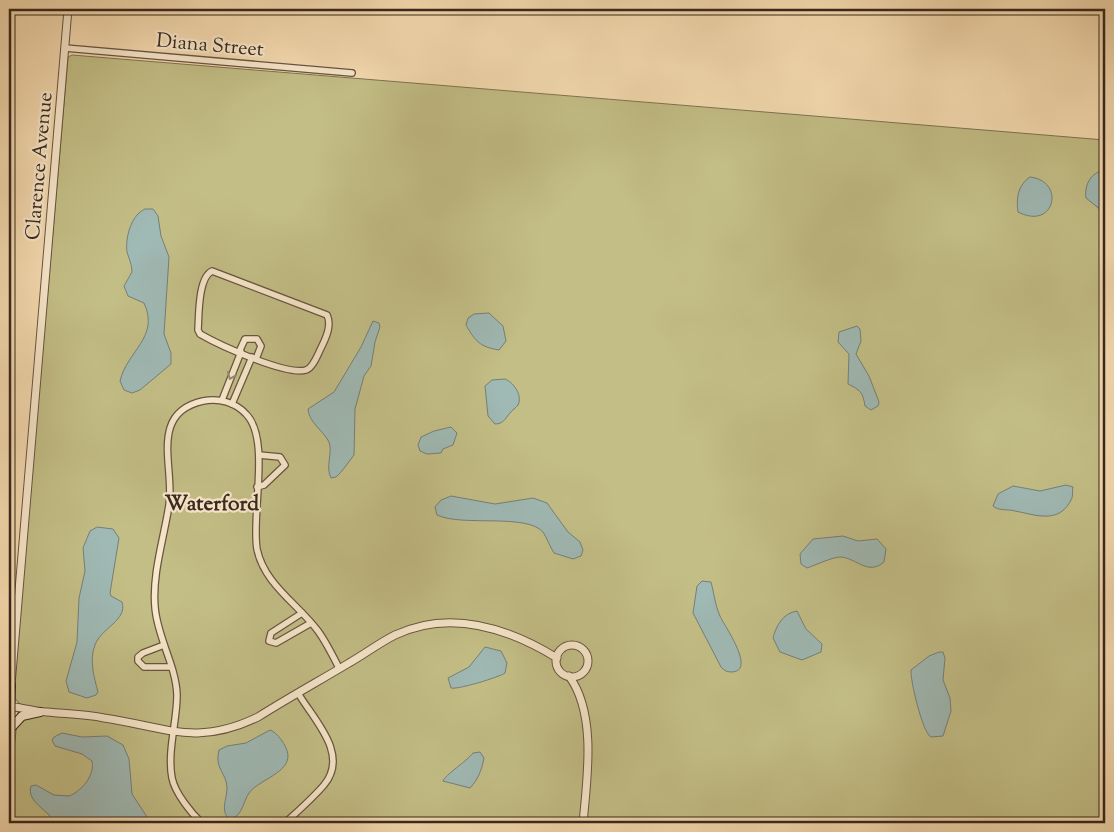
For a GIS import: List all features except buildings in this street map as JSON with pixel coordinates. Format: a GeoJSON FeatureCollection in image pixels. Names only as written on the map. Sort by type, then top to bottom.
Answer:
{"type":"FeatureCollection","features":[{"type":"Feature","properties":{"kind":"main road","name":"Clarence Avenue"},"geometry":{"type":"LineString","coordinates":[[9,698],[11,685]]}},
{"type":"Feature","properties":{"kind":"main road","name":"Clarence Avenue"},"geometry":{"type":"LineString","coordinates":[[9,743],[11,685]]}},
{"type":"Feature","properties":{"kind":"main road"},"geometry":{"type":"LineString","coordinates":[[10,728],[22,716],[43,712]]}},
{"type":"Feature","properties":{"kind":"street","name":"Clarence Avenue"},"geometry":{"type":"LineString","coordinates":[[11,685],[68,9]]}},
{"type":"Feature","properties":{"kind":"street","name":"Diana Street"},"geometry":{"type":"LineString","coordinates":[[65,48],[352,73]]}},
{"type":"Feature","properties":{"kind":"street"},"geometry":{"type":"LineString","coordinates":[[212,270],[327,314],[329,325],[323,343],[308,370],[278,368],[240,352],[203,336],[198,330],[200,294],[206,275],[212,270]]}},
{"type":"Feature","properties":{"kind":"street"},"geometry":{"type":"LineString","coordinates":[[222,400],[246,340],[257,339],[260,346],[232,404]]}},
{"type":"Feature","properties":{"kind":"street"},"geometry":{"type":"LineString","coordinates":[[202,823],[173,782],[172,768],[177,692],[156,616],[154,598],[171,494],[166,445],[168,434],[175,418],[186,408],[200,402],[222,400],[232,404],[246,414],[253,422],[258,440],[259,455],[256,539],[260,561],[275,584],[311,623],[339,668]]}},
{"type":"Feature","properties":{"kind":"street"},"geometry":{"type":"LineString","coordinates":[[258,487],[264,485],[285,466],[280,457],[259,455]]}},
{"type":"Feature","properties":{"kind":"street"},"geometry":{"type":"LineString","coordinates":[[302,613],[271,633],[269,641],[276,643],[311,623]]}},
{"type":"Feature","properties":{"kind":"street"},"geometry":{"type":"LineString","coordinates":[[10,709],[103,717],[174,733],[213,732],[242,724],[394,636],[410,629],[444,622],[476,625],[538,646],[561,650],[574,645],[585,651],[588,664],[579,674],[569,676]]}},
{"type":"Feature","properties":{"kind":"street"},"geometry":{"type":"LineString","coordinates":[[164,645],[143,653],[138,657],[138,661],[144,667],[170,667]]}},
{"type":"Feature","properties":{"kind":"street"},"geometry":{"type":"LineString","coordinates":[[538,646],[557,658]]}},
{"type":"Feature","properties":{"kind":"street"},"geometry":{"type":"LineString","coordinates":[[561,650],[557,658],[560,670],[569,676],[578,690]]}},
{"type":"Feature","properties":{"kind":"street"},"geometry":{"type":"LineString","coordinates":[[579,674],[578,690],[588,747],[583,823]]}},
{"type":"Feature","properties":{"kind":"street"},"geometry":{"type":"LineString","coordinates":[[285,823],[324,785],[330,776],[333,762],[328,740],[298,693]]}},
{"type":"Feature","properties":{"kind":"shaded area"},"geometry":{"type":"Polygon","coordinates":[[[72,55],[1105,140],[1105,170],[1099,171],[1096,206],[1105,213],[1105,823],[9,823],[9,797],[19,703],[13,696],[68,57],[72,55]]]}},
{"type":"Feature","properties":{"kind":"water"},"geometry":{"type":"Polygon","coordinates":[[[1105,170],[1105,213],[1086,198],[1086,188],[1092,176],[1105,170]]]}},
{"type":"Feature","properties":{"kind":"water"},"geometry":{"type":"Polygon","coordinates":[[[1030,177],[1041,180],[1049,187],[1052,195],[1048,210],[1041,215],[1031,216],[1018,212],[1017,202],[1020,188],[1030,177]]]}},
{"type":"Feature","properties":{"kind":"water"},"geometry":{"type":"Polygon","coordinates":[[[145,209],[153,209],[158,216],[161,236],[169,257],[164,334],[171,353],[171,364],[140,390],[132,393],[124,390],[120,381],[124,370],[145,335],[148,315],[144,303],[128,296],[124,286],[132,272],[127,252],[127,240],[136,216],[145,209]]]}},
{"type":"Feature","properties":{"kind":"water"},"geometry":{"type":"Polygon","coordinates":[[[489,313],[503,326],[506,341],[499,350],[487,347],[479,342],[466,325],[468,318],[474,314],[489,313]]]}},
{"type":"Feature","properties":{"kind":"water"},"geometry":{"type":"Polygon","coordinates":[[[373,321],[379,323],[380,327],[371,366],[364,376],[355,409],[354,455],[336,477],[331,478],[329,474],[329,442],[311,418],[308,409],[334,392],[361,347],[373,321]]]}},
{"type":"Feature","properties":{"kind":"water"},"geometry":{"type":"Polygon","coordinates":[[[857,326],[860,329],[861,341],[856,354],[869,376],[879,402],[878,406],[871,410],[865,406],[860,392],[848,384],[849,354],[838,342],[839,332],[857,326]]]}},
{"type":"Feature","properties":{"kind":"water"},"geometry":{"type":"Polygon","coordinates":[[[505,379],[516,389],[519,401],[504,421],[495,424],[488,416],[485,386],[492,380],[505,379]]]}},
{"type":"Feature","properties":{"kind":"water"},"geometry":{"type":"Polygon","coordinates":[[[451,427],[457,433],[453,445],[443,449],[441,453],[427,454],[420,451],[418,445],[421,437],[434,431],[451,427]]]}},
{"type":"Feature","properties":{"kind":"water"},"geometry":{"type":"Polygon","coordinates":[[[1066,485],[1073,487],[1072,498],[1061,512],[1054,515],[1039,516],[995,508],[993,506],[998,494],[1013,486],[1040,491],[1066,485]]]}},
{"type":"Feature","properties":{"kind":"water"},"geometry":{"type":"Polygon","coordinates":[[[451,496],[495,504],[533,498],[547,503],[568,532],[580,542],[583,550],[581,556],[573,559],[554,553],[543,532],[535,526],[509,521],[462,520],[437,515],[435,507],[441,500],[451,496]]]}},
{"type":"Feature","properties":{"kind":"water"},"geometry":{"type":"Polygon","coordinates":[[[97,527],[113,529],[119,538],[110,593],[111,596],[122,602],[123,608],[118,619],[98,639],[95,645],[92,663],[98,692],[96,695],[87,698],[69,692],[66,681],[77,642],[79,598],[85,571],[83,548],[90,531],[97,527]]]}},
{"type":"Feature","properties":{"kind":"water"},"geometry":{"type":"Polygon","coordinates":[[[843,536],[858,541],[877,539],[886,549],[884,562],[878,566],[867,567],[846,558],[837,557],[807,568],[801,564],[800,554],[813,539],[843,536]]]}},
{"type":"Feature","properties":{"kind":"water"},"geometry":{"type":"Polygon","coordinates":[[[702,581],[711,582],[718,612],[740,656],[741,664],[738,670],[729,672],[721,667],[693,613],[697,586],[702,581]]]}},
{"type":"Feature","properties":{"kind":"water"},"geometry":{"type":"Polygon","coordinates":[[[797,611],[806,629],[822,644],[821,652],[802,660],[780,652],[773,638],[776,629],[784,617],[797,611]]]}},
{"type":"Feature","properties":{"kind":"water"},"geometry":{"type":"Polygon","coordinates":[[[485,647],[501,651],[507,663],[505,673],[478,683],[451,688],[448,678],[469,667],[485,647]]]}},
{"type":"Feature","properties":{"kind":"water"},"geometry":{"type":"Polygon","coordinates":[[[943,652],[945,658],[943,680],[950,698],[951,711],[943,736],[931,737],[924,727],[921,717],[911,670],[929,656],[943,652]]]}},
{"type":"Feature","properties":{"kind":"water"},"geometry":{"type":"Polygon","coordinates":[[[270,730],[279,736],[285,746],[288,755],[287,762],[283,768],[254,788],[249,793],[237,816],[229,819],[225,812],[227,788],[218,762],[219,750],[227,746],[246,743],[270,730]]]}},
{"type":"Feature","properties":{"kind":"water"},"geometry":{"type":"Polygon","coordinates":[[[62,733],[82,737],[107,736],[123,745],[129,759],[132,794],[151,823],[125,821],[111,823],[55,823],[32,797],[30,792],[31,786],[36,785],[54,795],[69,796],[83,786],[89,777],[92,766],[92,761],[82,754],[55,746],[52,740],[62,733]]]}},
{"type":"Feature","properties":{"kind":"water"},"geometry":{"type":"Polygon","coordinates":[[[480,752],[484,758],[482,766],[470,788],[443,781],[473,753],[480,752]]]}},
{"type":"Feature","properties":{"kind":"district","name":"Waterford"},"geometry":{"type":"Point","coordinates":[212,503]}}]}
